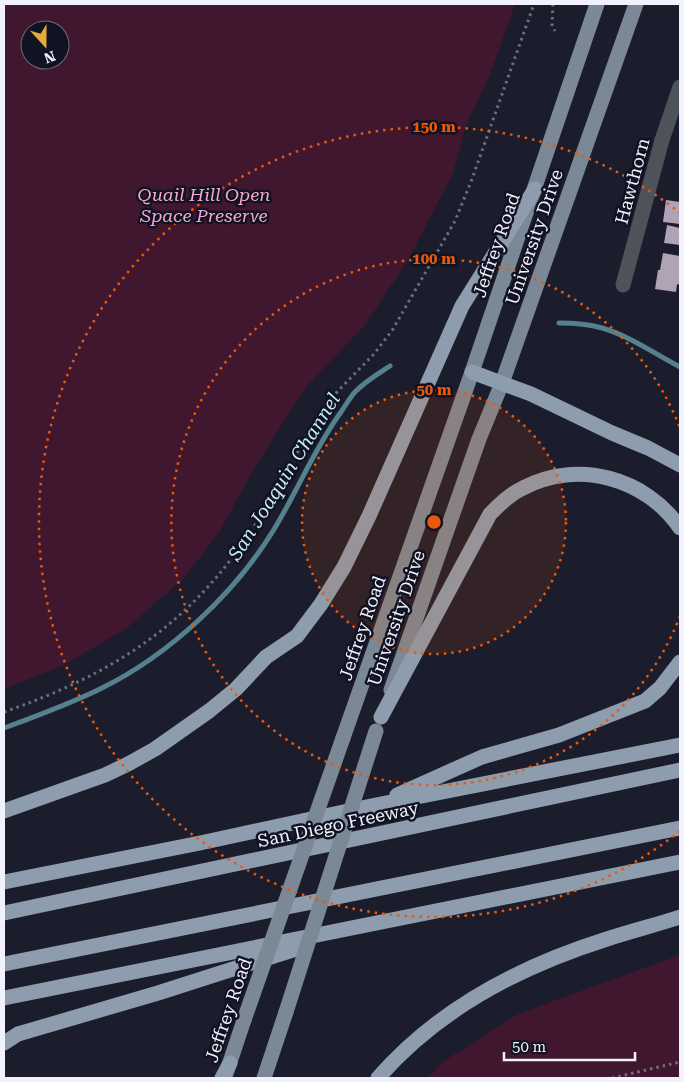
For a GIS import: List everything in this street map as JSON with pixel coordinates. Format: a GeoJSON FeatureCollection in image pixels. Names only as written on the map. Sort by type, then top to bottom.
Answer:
{"type":"FeatureCollection","features":[{"type":"Feature","properties":{"kind":"highway"},"geometry":{"type":"LineString","coordinates":[[4,811],[105,775],[155,749],[209,711],[236,689],[266,657],[296,636],[321,604],[344,567],[373,507],[462,306],[535,189]]}},
{"type":"Feature","properties":{"kind":"highway"},"geometry":{"type":"LineString","coordinates":[[472,372],[531,394],[680,464]]}},
{"type":"Feature","properties":{"kind":"highway"},"geometry":{"type":"LineString","coordinates":[[378,724],[490,514],[504,500],[540,480],[559,476],[594,475],[634,486],[666,510],[680,528]]}},
{"type":"Feature","properties":{"kind":"highway"},"geometry":{"type":"LineString","coordinates":[[371,806],[482,757],[559,734],[645,701],[660,688],[680,662]]}},
{"type":"Feature","properties":{"kind":"highway","name":"San Diego Freeway"},"geometry":{"type":"LineString","coordinates":[[4,882],[371,806],[680,745]]}},
{"type":"Feature","properties":{"kind":"highway","name":"San Diego Freeway"},"geometry":{"type":"LineString","coordinates":[[4,913],[680,770]]}},
{"type":"Feature","properties":{"kind":"highway"},"geometry":{"type":"LineString","coordinates":[[4,964],[680,828]]}},
{"type":"Feature","properties":{"kind":"highway"},"geometry":{"type":"LineString","coordinates":[[4,998],[680,862]]}},
{"type":"Feature","properties":{"kind":"highway"},"geometry":{"type":"LineString","coordinates":[[378,1078],[425,1033],[462,1004],[493,985],[527,968],[607,938],[680,917]]}},
{"type":"Feature","properties":{"kind":"highway"},"geometry":{"type":"LineString","coordinates":[[4,1043],[18,1034],[158,993],[367,926]]}},
{"type":"Feature","properties":{"kind":"highway"},"geometry":{"type":"LineString","coordinates":[[223,1078],[230,1063]]}},
{"type":"Feature","properties":{"kind":"main road","name":"University Drive"},"geometry":{"type":"LineString","coordinates":[[535,189],[597,4]]}},
{"type":"Feature","properties":{"kind":"main road","name":"University Drive"},"geometry":{"type":"LineString","coordinates":[[264,1078],[378,724],[479,439],[502,383],[636,4]]}},
{"type":"Feature","properties":{"kind":"main road","name":"Jeffrey Road"},"geometry":{"type":"LineString","coordinates":[[230,1063],[535,189]]}},
{"type":"Feature","properties":{"kind":"street","name":"Hawthorn"},"geometry":{"type":"LineString","coordinates":[[623,285],[662,140],[680,87]]}},
{"type":"Feature","properties":{"kind":"path"},"geometry":{"type":"LineString","coordinates":[[4,712],[76,684],[138,649],[176,619],[200,595],[235,554],[252,530],[320,413],[333,396],[374,354],[393,329],[455,221],[472,179],[534,4]]}},
{"type":"Feature","properties":{"kind":"path"},"geometry":{"type":"LineString","coordinates":[[553,4],[552,26],[555,31]]}},
{"type":"Feature","properties":{"kind":"path"},"geometry":{"type":"LineString","coordinates":[[612,1078],[680,1062]]}},
{"type":"Feature","properties":{"kind":"green space","name":"Quail Hill Open Space Preserve"},"geometry":{"type":"Polygon","coordinates":[[[4,4],[515,4],[491,72],[466,125],[453,173],[408,260],[365,325],[307,386],[248,479],[220,531],[185,577],[127,628],[64,665],[4,689],[4,4]]]}},
{"type":"Feature","properties":{"kind":"green space"},"geometry":{"type":"Polygon","coordinates":[[[680,955],[680,1078],[427,1078],[444,1061],[518,1014],[680,955]]]}},
{"type":"Feature","properties":{"kind":"building"},"geometry":{"type":"Polygon","coordinates":[[[666,200],[680,202],[680,224],[663,222],[666,200]]]}},
{"type":"Feature","properties":{"kind":"building"},"geometry":{"type":"Polygon","coordinates":[[[667,225],[680,228],[680,245],[664,243],[667,225]]]}},
{"type":"Feature","properties":{"kind":"building"},"geometry":{"type":"Polygon","coordinates":[[[663,253],[680,256],[680,285],[677,284],[676,292],[655,289],[663,253]]]}},
{"type":"Feature","properties":{"kind":"waterway","name":"San Joaquin Channel"},"geometry":{"type":"LineString","coordinates":[[559,323],[586,325],[612,331],[680,367]]}},
{"type":"Feature","properties":{"kind":"waterway","name":"San Joaquin Channel"},"geometry":{"type":"LineString","coordinates":[[4,728],[102,688],[152,658],[198,621],[239,577],[273,531],[322,441],[352,396],[364,384],[390,366]]}}]}
